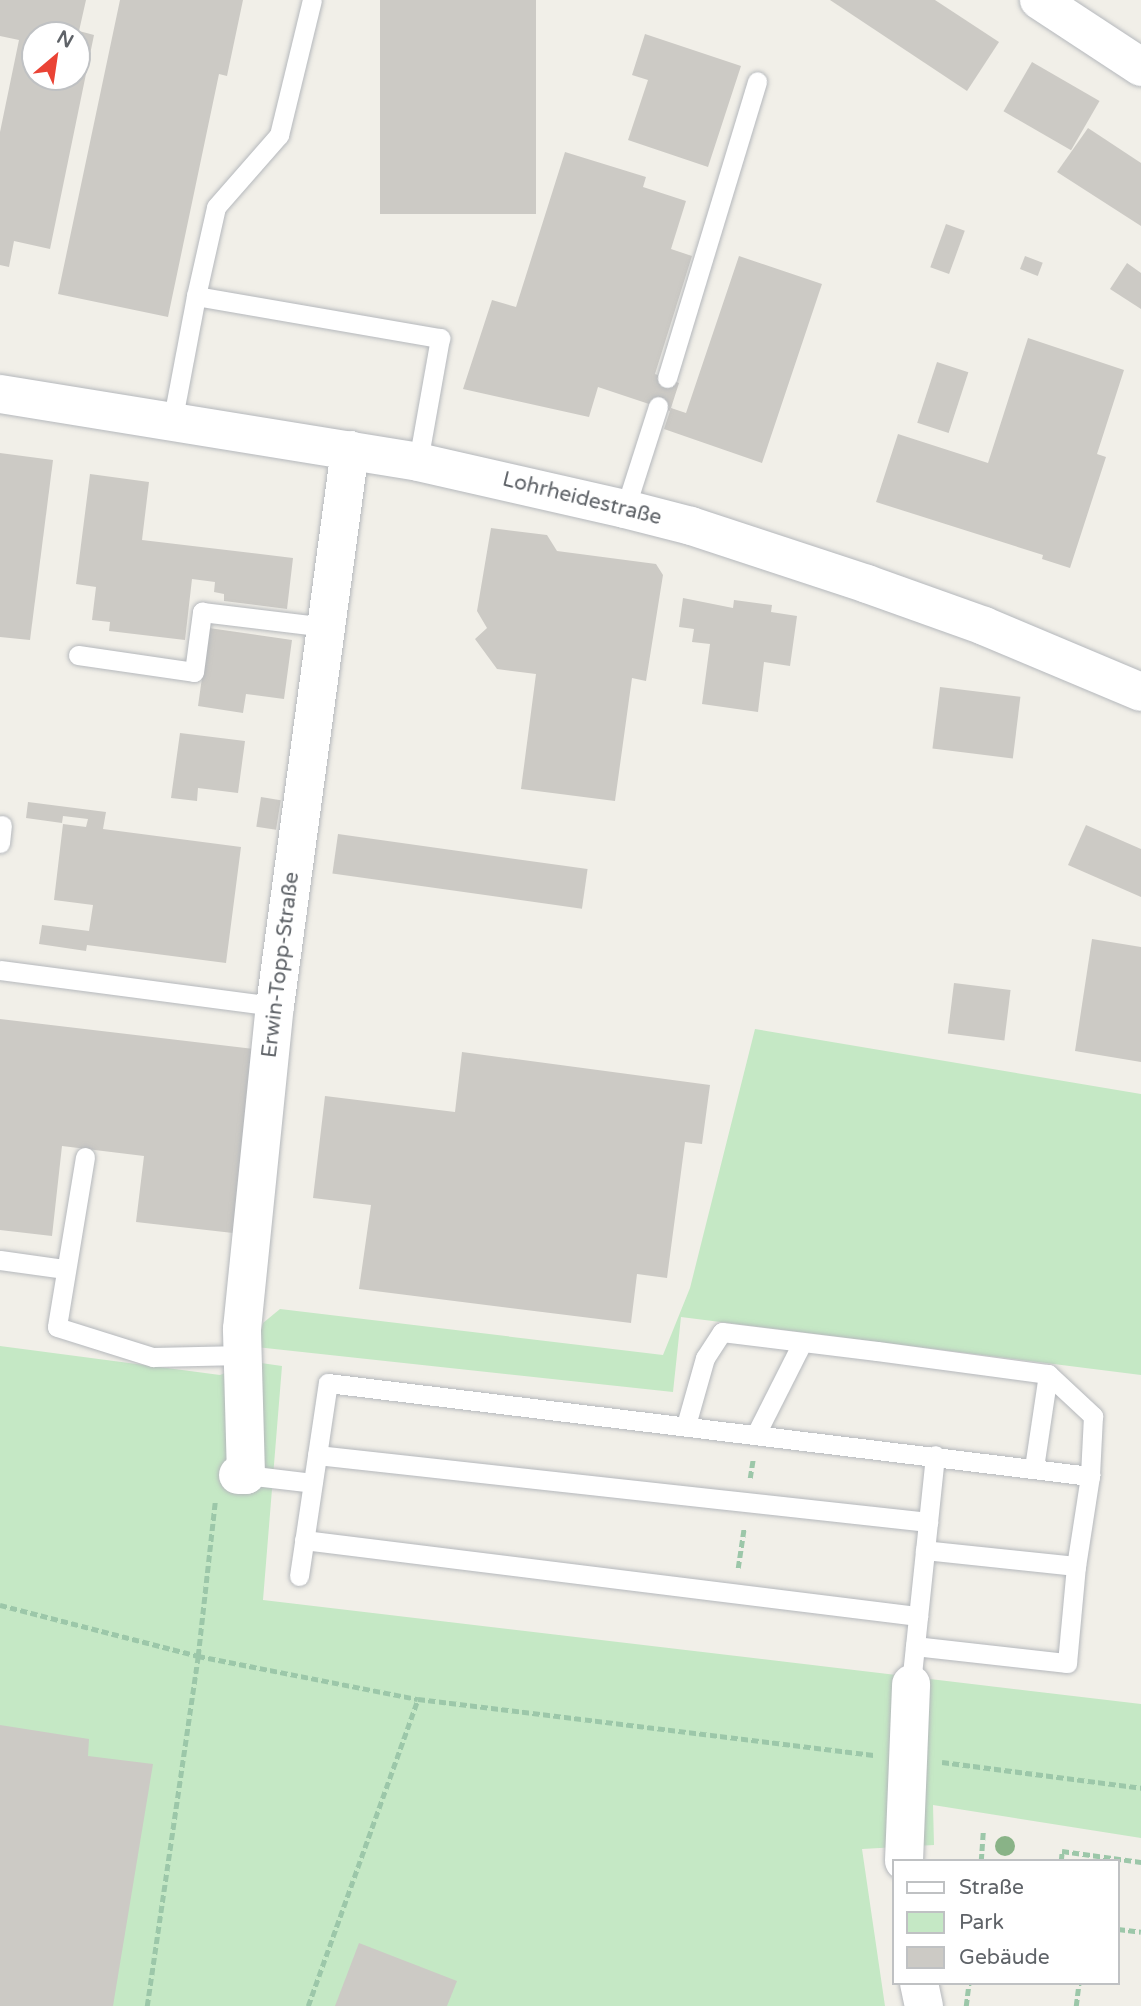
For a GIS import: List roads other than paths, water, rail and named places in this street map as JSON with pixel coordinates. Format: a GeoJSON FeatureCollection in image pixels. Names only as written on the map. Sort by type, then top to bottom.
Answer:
{"type":"FeatureCollection","features":[{"type":"Feature","properties":{"kind":"street"},"geometry":{"type":"LineString","coordinates":[[1039,0],[1141,67]]}},
{"type":"Feature","properties":{"kind":"street","name":"Lohrheidestraße"},"geometry":{"type":"LineString","coordinates":[[0,394],[418,462],[691,526],[880,588],[984,626],[1141,692]]}},
{"type":"Feature","properties":{"kind":"street","name":"Erwin-Topp-Straße"},"geometry":{"type":"LineString","coordinates":[[242,1475],[242,1329],[275,1006],[350,450]]}},
{"type":"Feature","properties":{"kind":"street"},"geometry":{"type":"LineString","coordinates":[[904,1859],[911,1684]]}},
{"type":"Feature","properties":{"kind":"street"},"geometry":{"type":"LineString","coordinates":[[919,1985],[924,2006]]}},
{"type":"Feature","properties":{"kind":"lane"},"geometry":{"type":"LineString","coordinates":[[172,423],[216,207],[279,135],[312,0]]}},
{"type":"Feature","properties":{"kind":"lane"},"geometry":{"type":"LineString","coordinates":[[667,378],[757,81]]}},
{"type":"Feature","properties":{"kind":"lane"},"geometry":{"type":"LineString","coordinates":[[196,296],[440,338],[418,462]]}},
{"type":"Feature","properties":{"kind":"lane"},"geometry":{"type":"LineString","coordinates":[[625,509],[658,406]]}},
{"type":"Feature","properties":{"kind":"lane"},"geometry":{"type":"LineString","coordinates":[[78,655],[194,672],[202,612],[326,627]]}},
{"type":"Feature","properties":{"kind":"lane"},"geometry":{"type":"LineString","coordinates":[[0,970],[275,1006]]}},
{"type":"Feature","properties":{"kind":"lane"},"geometry":{"type":"LineString","coordinates":[[85,1157],[57,1327],[153,1357],[243,1355]]}},
{"type":"Feature","properties":{"kind":"lane"},"geometry":{"type":"LineString","coordinates":[[0,1260],[65,1269]]}},
{"type":"Feature","properties":{"kind":"lane"},"geometry":{"type":"LineString","coordinates":[[686,1425],[705,1358],[722,1332],[1048,1374],[1093,1416],[1090,1476],[1076,1566],[1067,1662],[915,1646]]}},
{"type":"Feature","properties":{"kind":"lane"},"geometry":{"type":"LineString","coordinates":[[756,1434],[803,1342]]}},
{"type":"Feature","properties":{"kind":"lane"},"geometry":{"type":"LineString","coordinates":[[1034,1468],[1048,1374]]}},
{"type":"Feature","properties":{"kind":"lane"},"geometry":{"type":"LineString","coordinates":[[299,1576],[328,1383],[1090,1476]]}},
{"type":"Feature","properties":{"kind":"lane"},"geometry":{"type":"LineString","coordinates":[[317,1455],[928,1522]]}},
{"type":"Feature","properties":{"kind":"lane"},"geometry":{"type":"LineString","coordinates":[[911,1684],[935,1455]]}},
{"type":"Feature","properties":{"kind":"lane"},"geometry":{"type":"LineString","coordinates":[[242,1475],[313,1483]]}},
{"type":"Feature","properties":{"kind":"lane"},"geometry":{"type":"LineString","coordinates":[[304,1540],[918,1616]]}},
{"type":"Feature","properties":{"kind":"lane"},"geometry":{"type":"LineString","coordinates":[[925,1550],[1076,1566]]}}]}
